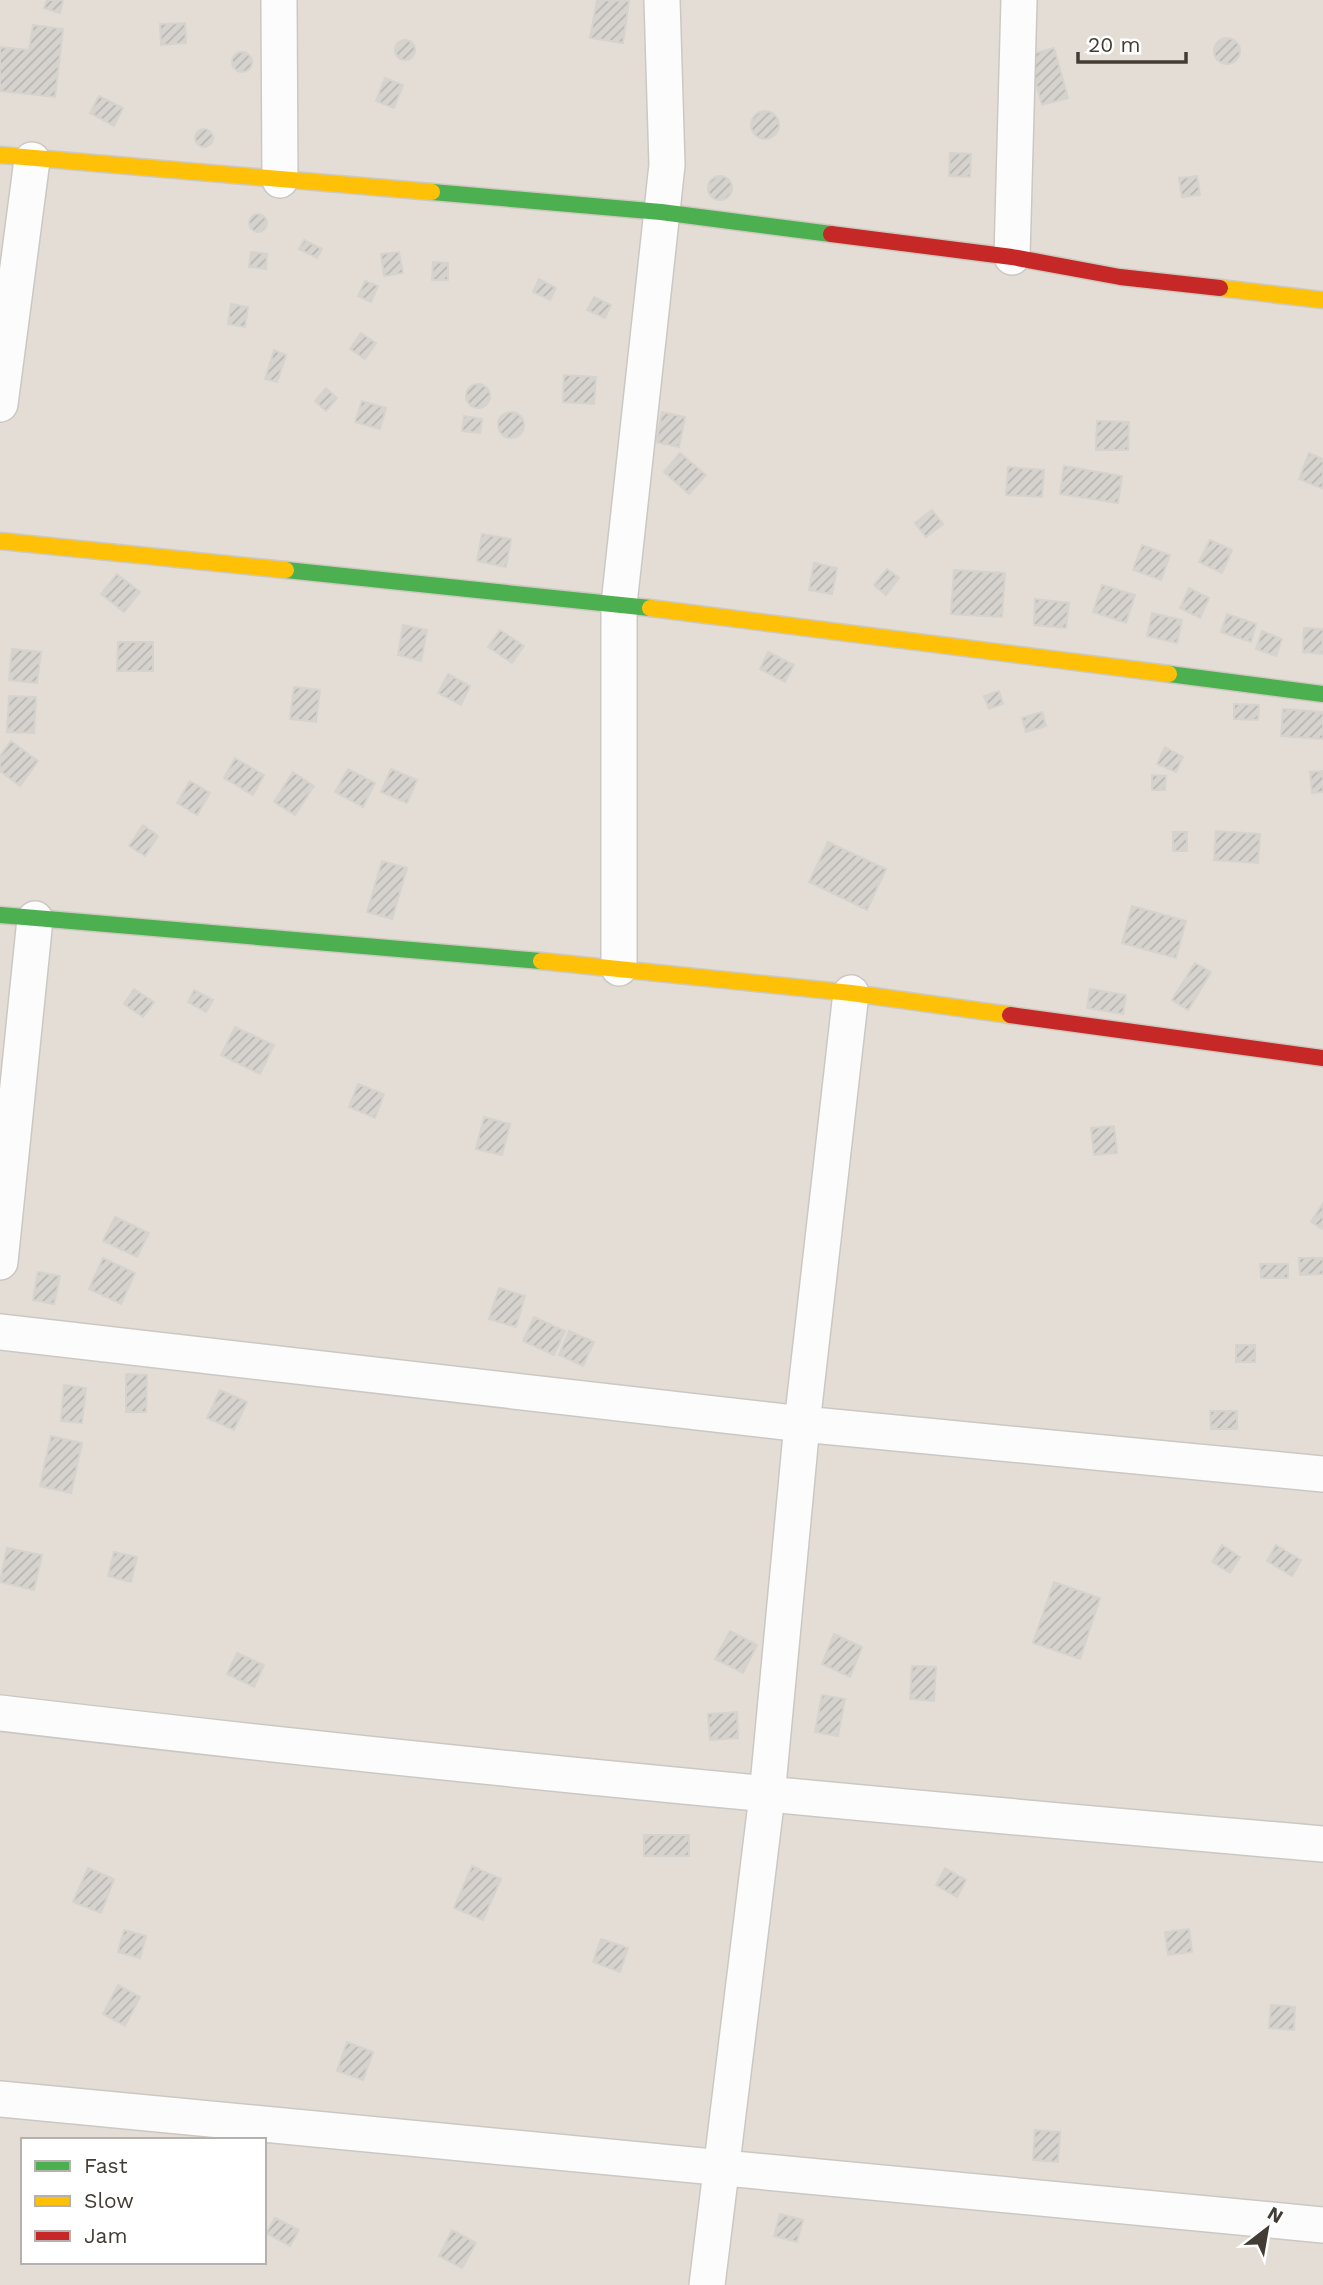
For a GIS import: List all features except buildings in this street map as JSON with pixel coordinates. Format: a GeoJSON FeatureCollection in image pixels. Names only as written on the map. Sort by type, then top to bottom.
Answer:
{"type":"FeatureCollection","features":[{"type":"Feature","properties":{"kind":"street"},"geometry":{"type":"LineString","coordinates":[[279,0],[280,180]]}},
{"type":"Feature","properties":{"kind":"street"},"geometry":{"type":"LineString","coordinates":[[619,968],[619,604],[667,165],[662,0]]}},
{"type":"Feature","properties":{"kind":"street"},"geometry":{"type":"LineString","coordinates":[[1013,257],[1019,0]]}},
{"type":"Feature","properties":{"kind":"street"},"geometry":{"type":"LineString","coordinates":[[0,404],[16,157],[661,212],[1013,257],[1120,277],[1323,300]]}},
{"type":"Feature","properties":{"kind":"street"},"geometry":{"type":"LineString","coordinates":[[0,541],[619,604],[1323,694]]}},
{"type":"Feature","properties":{"kind":"street"},"geometry":{"type":"LineString","coordinates":[[0,915],[619,968],[851,993],[1323,1058]]}},
{"type":"Feature","properties":{"kind":"street"},"geometry":{"type":"LineString","coordinates":[[0,1262],[35,919]]}},
{"type":"Feature","properties":{"kind":"street"},"geometry":{"type":"LineString","coordinates":[[707,2285],[767,1796],[802,1424],[851,993]]}},
{"type":"Feature","properties":{"kind":"street"},"geometry":{"type":"LineString","coordinates":[[0,1332],[802,1424],[1323,1474]]}},
{"type":"Feature","properties":{"kind":"street"},"geometry":{"type":"LineString","coordinates":[[0,1713],[767,1796],[1323,1844]]}},
{"type":"Feature","properties":{"kind":"street"},"geometry":{"type":"LineString","coordinates":[[0,2099],[722,2170],[1323,2225]]}},
{"type":"Feature","properties":{"kind":"shaded area"},"geometry":{"type":"Polygon","coordinates":[[[0,0],[1323,0],[1323,2285],[0,2285],[0,0]]]}},
{"type":"Feature","properties":{"kind":"traffic: fast"},"geometry":{"type":"LineString","coordinates":[[432,192],[661,212],[831,234]]}},
{"type":"Feature","properties":{"kind":"traffic: fast"},"geometry":{"type":"LineString","coordinates":[[286,570],[650,608]]}},
{"type":"Feature","properties":{"kind":"traffic: fast"},"geometry":{"type":"LineString","coordinates":[[1169,674],[1323,694]]}},
{"type":"Feature","properties":{"kind":"traffic: fast"},"geometry":{"type":"LineString","coordinates":[[0,915],[541,961]]}},
{"type":"Feature","properties":{"kind":"traffic: slow"},"geometry":{"type":"LineString","coordinates":[[0,155],[432,192]]}},
{"type":"Feature","properties":{"kind":"traffic: slow"},"geometry":{"type":"LineString","coordinates":[[1220,288],[1323,300]]}},
{"type":"Feature","properties":{"kind":"traffic: slow"},"geometry":{"type":"LineString","coordinates":[[0,541],[286,570]]}},
{"type":"Feature","properties":{"kind":"traffic: slow"},"geometry":{"type":"LineString","coordinates":[[650,608],[1169,674]]}},
{"type":"Feature","properties":{"kind":"traffic: slow"},"geometry":{"type":"LineString","coordinates":[[541,961],[851,993],[1010,1015]]}},
{"type":"Feature","properties":{"kind":"traffic: jam"},"geometry":{"type":"LineString","coordinates":[[831,234],[1012,257],[1120,277],[1220,288]]}},
{"type":"Feature","properties":{"kind":"traffic: jam"},"geometry":{"type":"LineString","coordinates":[[1010,1015],[1323,1058]]}}]}
